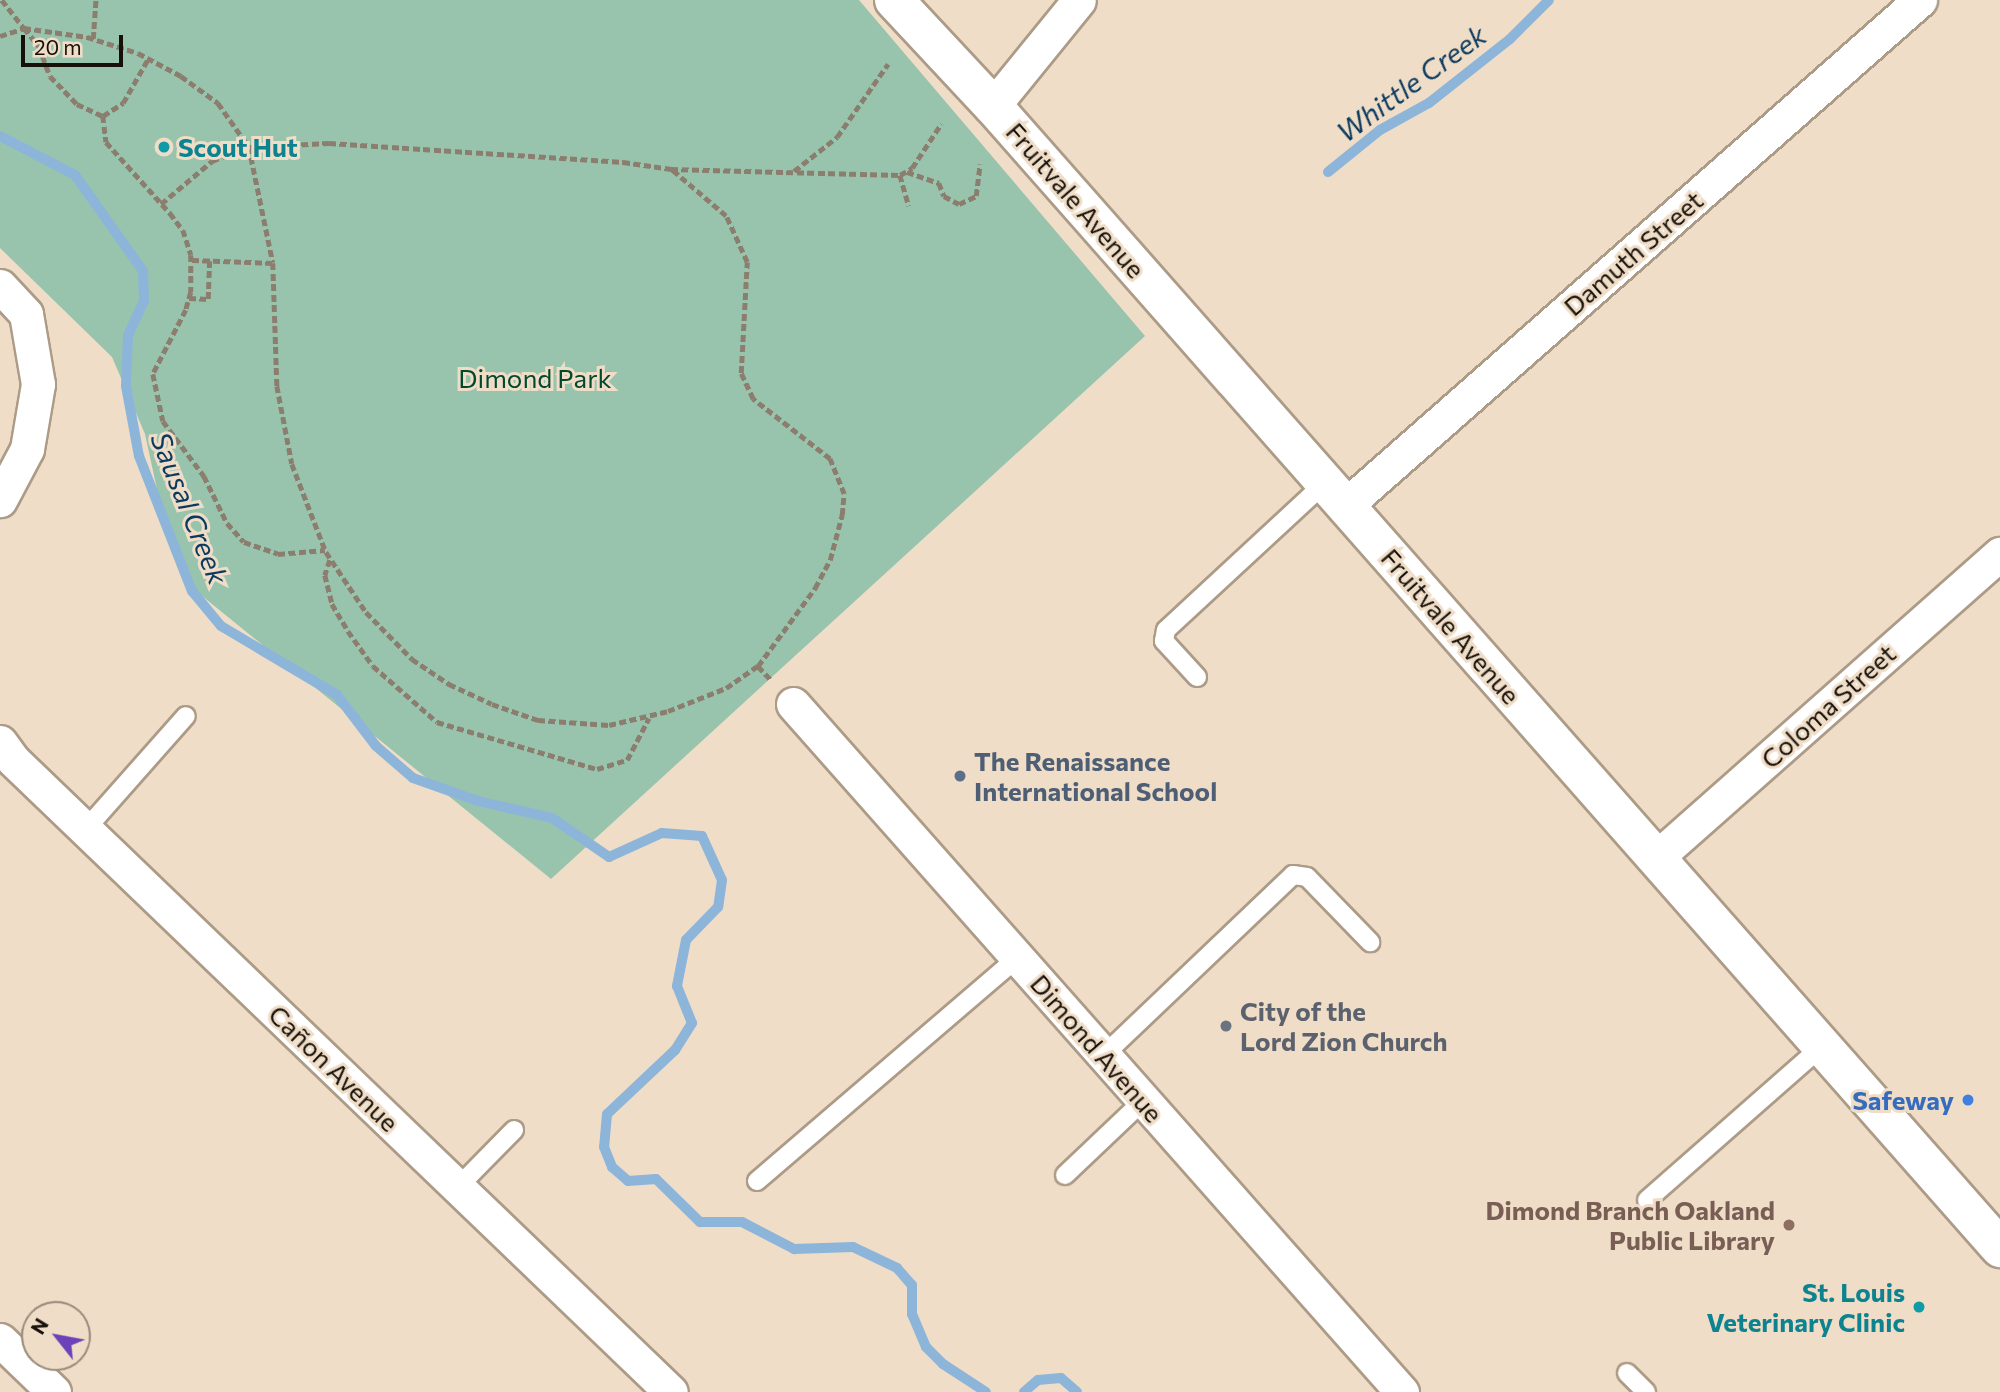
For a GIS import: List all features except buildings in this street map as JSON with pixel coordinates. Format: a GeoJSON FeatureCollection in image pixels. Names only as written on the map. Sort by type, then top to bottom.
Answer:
{"type":"FeatureCollection","features":[{"type":"Feature","properties":{"kind":"street"},"geometry":{"type":"LineString","coordinates":[[894,0],[993,106]]}},
{"type":"Feature","properties":{"kind":"street","name":"Fruitvale Avenue"},"geometry":{"type":"LineString","coordinates":[[1079,0],[993,106],[2000,1248]]}},
{"type":"Feature","properties":{"kind":"street","name":"Damuth Street"},"geometry":{"type":"LineString","coordinates":[[1335,495],[1920,0]]}},
{"type":"Feature","properties":{"kind":"street"},"geometry":{"type":"LineString","coordinates":[[0,286],[26,314],[38,384],[27,449],[0,500]]}},
{"type":"Feature","properties":{"kind":"street","name":"Coloma Street"},"geometry":{"type":"LineString","coordinates":[[1657,858],[2000,554]]}},
{"type":"Feature","properties":{"kind":"street","name":"Dimond Avenue"},"geometry":{"type":"LineString","coordinates":[[793,704],[1402,1392]]}},
{"type":"Feature","properties":{"kind":"street","name":"Cañon Avenue"},"geometry":{"type":"LineString","coordinates":[[0,742],[13,760],[85,830],[671,1392]]}},
{"type":"Feature","properties":{"kind":"street"},"geometry":{"type":"LineString","coordinates":[[0,1339],[54,1392]]}},
{"type":"Feature","properties":{"kind":"lane"},"geometry":{"type":"LineString","coordinates":[[1197,677],[1164,641],[1166,630],[1335,495]]}},
{"type":"Feature","properties":{"kind":"lane"},"geometry":{"type":"LineString","coordinates":[[85,830],[186,716]]}},
{"type":"Feature","properties":{"kind":"lane"},"geometry":{"type":"LineString","coordinates":[[1104,1055],[1293,876],[1307,877],[1370,942]]}},
{"type":"Feature","properties":{"kind":"lane"},"geometry":{"type":"LineString","coordinates":[[757,1181],[1018,957]]}},
{"type":"Feature","properties":{"kind":"lane"},"geometry":{"type":"LineString","coordinates":[[1647,1200],[1822,1046]]}},
{"type":"Feature","properties":{"kind":"lane"},"geometry":{"type":"LineString","coordinates":[[1065,1175],[1144,1100]]}},
{"type":"Feature","properties":{"kind":"lane"},"geometry":{"type":"LineString","coordinates":[[458,1187],[514,1130]]}},
{"type":"Feature","properties":{"kind":"lane"},"geometry":{"type":"LineString","coordinates":[[1627,1373],[1646,1392]]}},
{"type":"Feature","properties":{"kind":"path"},"geometry":{"type":"LineString","coordinates":[[2,0],[38,46],[50,76],[77,104],[103,116]]}},
{"type":"Feature","properties":{"kind":"path"},"geometry":{"type":"LineString","coordinates":[[93,40],[96,0]]}},
{"type":"Feature","properties":{"kind":"path"},"geometry":{"type":"LineString","coordinates":[[0,36],[24,28],[93,40],[148,59],[202,89],[218,103],[249,146],[273,263],[279,411],[292,464],[330,559],[351,594],[395,644],[449,684],[492,704],[562,724],[609,725],[649,717],[726,688],[758,666],[815,588],[830,560],[844,494],[830,459],[753,399],[741,373],[747,262],[726,216],[671,169]]}},
{"type":"Feature","properties":{"kind":"path"},"geometry":{"type":"LineString","coordinates":[[103,116],[123,103],[148,59]]}},
{"type":"Feature","properties":{"kind":"path"},"geometry":{"type":"LineString","coordinates":[[793,172],[836,137],[888,64]]}},
{"type":"Feature","properties":{"kind":"path"},"geometry":{"type":"LineString","coordinates":[[103,116],[106,142],[183,230],[191,260],[189,298],[153,374],[163,421],[204,476],[227,523],[244,542],[278,554],[326,550]]}},
{"type":"Feature","properties":{"kind":"path"},"geometry":{"type":"LineString","coordinates":[[161,204],[212,161],[249,146],[329,143],[623,162],[671,169],[900,175],[907,172],[940,124]]}},
{"type":"Feature","properties":{"kind":"path"},"geometry":{"type":"LineString","coordinates":[[907,172],[939,183],[944,195],[959,204],[976,196],[980,164]]}},
{"type":"Feature","properties":{"kind":"path"},"geometry":{"type":"LineString","coordinates":[[900,175],[909,206]]}},
{"type":"Feature","properties":{"kind":"path"},"geometry":{"type":"LineString","coordinates":[[191,260],[273,263]]}},
{"type":"Feature","properties":{"kind":"path"},"geometry":{"type":"LineString","coordinates":[[189,298],[208,299],[209,261]]}},
{"type":"Feature","properties":{"kind":"path"},"geometry":{"type":"LineString","coordinates":[[330,559],[325,575],[332,604],[348,631],[379,673],[437,722],[597,769],[626,760],[649,717]]}},
{"type":"Feature","properties":{"kind":"green space","name":"Dimond Park"},"geometry":{"type":"Polygon","coordinates":[[[0,0],[859,0],[1145,336],[551,879],[191,587],[163,517],[145,434],[112,357],[0,248],[0,0]]]}},
{"type":"Feature","properties":{"kind":"waterway","name":"Whittle Creek"},"geometry":{"type":"LineString","coordinates":[[1328,172],[1380,130],[1429,103],[1510,39],[1549,0]]}},
{"type":"Feature","properties":{"kind":"waterway","name":"Sausal Creek"},"geometry":{"type":"LineString","coordinates":[[0,136],[75,175],[143,271],[144,301],[128,336],[126,386],[139,456],[192,591],[221,626],[337,695],[376,746],[413,778],[478,801],[552,818],[609,857],[662,833],[702,836],[722,880],[718,907],[686,940],[677,986],[692,1023],[675,1050],[607,1114],[604,1147],[612,1167],[628,1181],[656,1179],[700,1222],[742,1222],[794,1249],[853,1247],[897,1268],[912,1285],[912,1314],[926,1347],[943,1364],[986,1392]]}},
{"type":"Feature","properties":{"kind":"waterway","name":"Sausal Creek"},"geometry":{"type":"LineString","coordinates":[[1024,1392],[1038,1380],[1061,1378],[1077,1392]]}},
{"type":"Feature","properties":{"kind":"place","name":"Scout Hut"},"geometry":{"type":"Point","coordinates":[164,147]}},
{"type":"Feature","properties":{"kind":"place","name":"The Renaissance International School"},"geometry":{"type":"Point","coordinates":[960,776]}},
{"type":"Feature","properties":{"kind":"place","name":"City of the Lord Zion Church"},"geometry":{"type":"Point","coordinates":[1226,1026]}},
{"type":"Feature","properties":{"kind":"place","name":"Safeway"},"geometry":{"type":"Point","coordinates":[1968,1100]}},
{"type":"Feature","properties":{"kind":"place","name":"Dimond Branch Oakland Public Library"},"geometry":{"type":"Point","coordinates":[1789,1225]}},
{"type":"Feature","properties":{"kind":"place","name":"St. Louis Veterinary Clinic"},"geometry":{"type":"Point","coordinates":[1919,1307]}}]}
